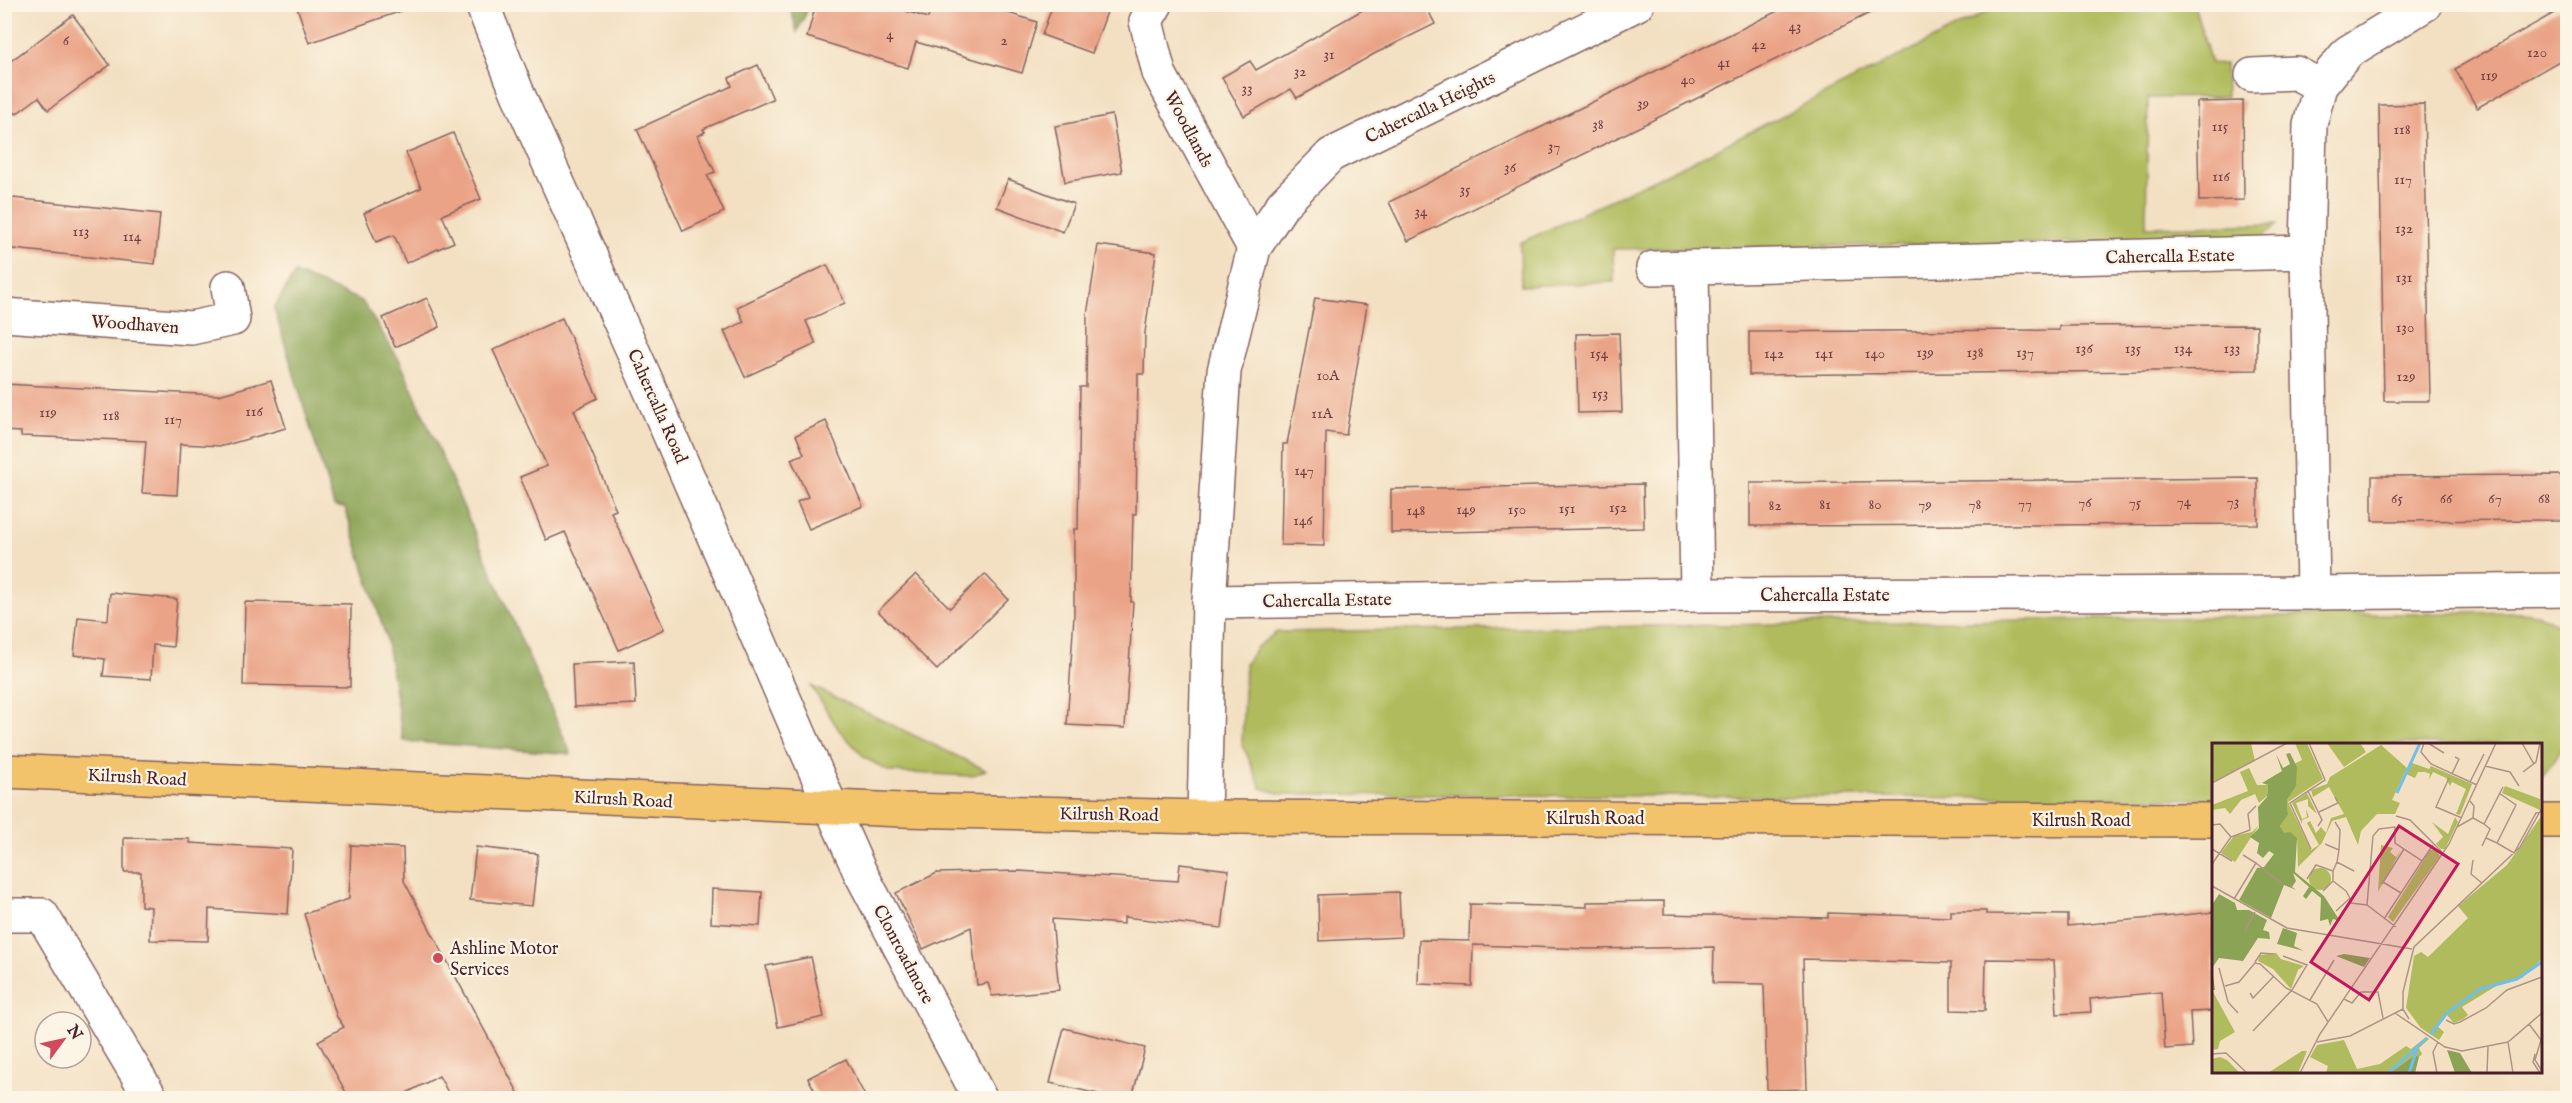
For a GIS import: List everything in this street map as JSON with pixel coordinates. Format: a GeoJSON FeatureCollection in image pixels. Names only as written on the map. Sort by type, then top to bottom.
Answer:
{"type":"FeatureCollection","features":[{"type":"Feature","properties":{"kind":"main road","name":"Kilrush Road"},"geometry":{"type":"LineString","coordinates":[[4,771],[832,809],[1204,817],[2212,820]]}},
{"type":"Feature","properties":{"kind":"main road"},"geometry":{"type":"LineString","coordinates":[[2542,821],[2568,821]]}},
{"type":"Feature","properties":{"kind":"street","name":"Cahercalla Road"},"geometry":{"type":"LineString","coordinates":[[482,4],[518,94],[647,382],[832,809]]}},
{"type":"Feature","properties":{"kind":"street","name":"Woodlands"},"geometry":{"type":"LineString","coordinates":[[1156,4],[1146,21],[1159,73],[1254,248]]}},
{"type":"Feature","properties":{"kind":"street","name":"Cahercalla Heights"},"geometry":{"type":"LineString","coordinates":[[1254,248],[1283,204],[1331,155],[1637,4]]}},
{"type":"Feature","properties":{"kind":"street"},"geometry":{"type":"LineString","coordinates":[[2313,593],[2307,252],[2310,125],[2320,86],[2348,52],[2426,4]]}},
{"type":"Feature","properties":{"kind":"street"},"geometry":{"type":"LineString","coordinates":[[2252,75],[2295,73],[2320,86]]}},
{"type":"Feature","properties":{"kind":"street"},"geometry":{"type":"LineString","coordinates":[[1204,817],[1209,602],[1224,371],[1254,248]]}},
{"type":"Feature","properties":{"kind":"street","name":"Cahercalla Estate"},"geometry":{"type":"LineString","coordinates":[[1653,268],[2307,252]]}},
{"type":"Feature","properties":{"kind":"street"},"geometry":{"type":"LineString","coordinates":[[1692,267],[1697,596]]}},
{"type":"Feature","properties":{"kind":"street","name":"Woodhaven"},"geometry":{"type":"LineString","coordinates":[[4,315],[191,328],[233,319],[228,287]]}},
{"type":"Feature","properties":{"kind":"street","name":"Cahercalla Estate"},"geometry":{"type":"LineString","coordinates":[[1209,602],[2568,590]]}},
{"type":"Feature","properties":{"kind":"street","name":"Clonroadmore"},"geometry":{"type":"LineString","coordinates":[[832,809],[859,870],[980,1098]]}},
{"type":"Feature","properties":{"kind":"street"},"geometry":{"type":"LineString","coordinates":[[4,915],[42,915],[151,1098]]}},
{"type":"Feature","properties":{"kind":"green space"},"geometry":{"type":"Polygon","coordinates":[[[2002,4],[2194,5],[2211,63],[2225,64],[2226,97],[2148,98],[2146,227],[2278,224],[2262,237],[2249,240],[1613,249],[1614,282],[1521,286],[1520,243],[1699,158],[2002,4]]]}},
{"type":"Feature","properties":{"kind":"green space"},"geometry":{"type":"Polygon","coordinates":[[[790,5],[810,5],[797,32],[790,5]]]}},
{"type":"Feature","properties":{"kind":"green space"},"geometry":{"type":"Polygon","coordinates":[[[295,273],[362,301],[400,361],[571,754],[403,741],[386,637],[345,508],[334,506],[274,308],[295,273]]]}},
{"type":"Feature","properties":{"kind":"green space"},"geometry":{"type":"Polygon","coordinates":[[[2521,612],[2547,618],[2567,635],[2567,739],[2554,762],[2542,776],[2542,743],[2212,743],[2212,799],[1281,794],[1261,788],[1242,743],[1245,664],[1257,647],[1277,632],[2521,612]]]}},
{"type":"Feature","properties":{"kind":"green space"},"geometry":{"type":"Polygon","coordinates":[[[811,686],[986,770],[971,776],[890,772],[865,758],[839,730],[811,686]]]}},
{"type":"Feature","properties":{"kind":"building"},"geometry":{"type":"Polygon","coordinates":[[[296,4],[407,4],[407,9],[309,43],[296,4]]]}},
{"type":"Feature","properties":{"kind":"building"},"geometry":{"type":"Polygon","coordinates":[[[816,4],[884,4],[928,18],[932,4],[979,4],[1037,22],[1022,73],[916,42],[908,68],[807,37],[816,4]]]}},
{"type":"Feature","properties":{"kind":"building"},"geometry":{"type":"Polygon","coordinates":[[[1053,4],[1110,4],[1092,53],[1042,35],[1053,4]]]}},
{"type":"Feature","properties":{"kind":"building"},"geometry":{"type":"Polygon","coordinates":[[[1373,4],[1425,4],[1435,24],[1374,54],[1297,98],[1291,89],[1244,116],[1222,77],[1250,61],[1256,70],[1373,4]]]}},
{"type":"Feature","properties":{"kind":"building"},"geometry":{"type":"Polygon","coordinates":[[[1792,4],[1888,4],[1408,241],[1389,202],[1792,4]]]}},
{"type":"Feature","properties":{"kind":"building"},"geometry":{"type":"Polygon","coordinates":[[[2568,5],[2568,56],[2477,108],[2455,69],[2568,5]]]}},
{"type":"Feature","properties":{"kind":"building"},"geometry":{"type":"Polygon","coordinates":[[[73,15],[110,65],[48,110],[39,97],[16,114],[4,98],[4,66],[73,15]]]}},
{"type":"Feature","properties":{"kind":"building"},"geometry":{"type":"Polygon","coordinates":[[[758,65],[773,99],[703,129],[705,132],[698,136],[715,172],[707,175],[724,212],[683,231],[637,129],[732,86],[729,78],[758,65]]]}},
{"type":"Feature","properties":{"kind":"building"},"geometry":{"type":"Polygon","coordinates":[[[2243,101],[2244,200],[2199,201],[2197,102],[2243,101]]]}},
{"type":"Feature","properties":{"kind":"building"},"geometry":{"type":"Polygon","coordinates":[[[2424,104],[2430,401],[2384,401],[2379,105],[2424,104]]]}},
{"type":"Feature","properties":{"kind":"building"},"geometry":{"type":"Polygon","coordinates":[[[1112,115],[1122,172],[1065,182],[1055,126],[1112,115]]]}},
{"type":"Feature","properties":{"kind":"building"},"geometry":{"type":"Polygon","coordinates":[[[453,133],[481,199],[442,215],[454,242],[406,263],[394,235],[376,242],[364,213],[421,188],[406,153],[453,133]]]}},
{"type":"Feature","properties":{"kind":"building"},"geometry":{"type":"Polygon","coordinates":[[[1008,179],[1074,204],[1063,232],[997,207],[1008,179]]]}},
{"type":"Feature","properties":{"kind":"building"},"geometry":{"type":"Polygon","coordinates":[[[4,197],[160,214],[155,264],[4,248],[4,197]]]}},
{"type":"Feature","properties":{"kind":"building"},"geometry":{"type":"Polygon","coordinates":[[[1098,245],[1156,253],[1145,333],[1144,374],[1138,374],[1136,514],[1133,514],[1131,602],[1133,602],[1125,728],[1067,725],[1074,615],[1074,529],[1078,529],[1080,387],[1086,387],[1087,315],[1098,245]]]}},
{"type":"Feature","properties":{"kind":"building"},"geometry":{"type":"Polygon","coordinates":[[[827,265],[845,303],[806,321],[816,344],[745,377],[724,331],[744,322],[737,307],[827,265]]]}},
{"type":"Feature","properties":{"kind":"building"},"geometry":{"type":"Polygon","coordinates":[[[427,298],[440,327],[395,347],[383,318],[427,298]]]}},
{"type":"Feature","properties":{"kind":"building"},"geometry":{"type":"Polygon","coordinates":[[[1315,298],[1367,305],[1346,435],[1326,432],[1324,546],[1281,545],[1283,444],[1287,444],[1315,298]]]}},
{"type":"Feature","properties":{"kind":"building"},"geometry":{"type":"Polygon","coordinates":[[[562,318],[598,398],[574,410],[616,510],[611,512],[664,629],[619,650],[565,532],[546,540],[520,477],[547,466],[493,350],[562,318]]]}},
{"type":"Feature","properties":{"kind":"building"},"geometry":{"type":"Polygon","coordinates":[[[2257,325],[2257,370],[1749,375],[1749,332],[2059,330],[2059,326],[2257,325]]]}},
{"type":"Feature","properties":{"kind":"building"},"geometry":{"type":"Polygon","coordinates":[[[1619,333],[1622,412],[1578,413],[1576,334],[1619,333]]]}},
{"type":"Feature","properties":{"kind":"building"},"geometry":{"type":"Polygon","coordinates":[[[271,380],[286,428],[223,446],[180,444],[177,495],[142,493],[146,441],[21,436],[21,432],[4,431],[4,384],[219,395],[271,380]]]}},
{"type":"Feature","properties":{"kind":"building"},"geometry":{"type":"Polygon","coordinates":[[[826,421],[863,506],[809,529],[797,502],[808,497],[791,459],[804,454],[796,435],[826,421]]]}},
{"type":"Feature","properties":{"kind":"building"},"geometry":{"type":"Polygon","coordinates":[[[2568,475],[2568,520],[2372,521],[2372,476],[2568,475]]]}},
{"type":"Feature","properties":{"kind":"building"},"geometry":{"type":"Polygon","coordinates":[[[2258,478],[2258,524],[1750,526],[1750,483],[2258,478]]]}},
{"type":"Feature","properties":{"kind":"building"},"geometry":{"type":"Polygon","coordinates":[[[1643,484],[1644,528],[1391,533],[1391,489],[1643,484]]]}},
{"type":"Feature","properties":{"kind":"building"},"geometry":{"type":"Polygon","coordinates":[[[916,574],[950,608],[985,574],[1008,599],[937,670],[878,611],[916,574]]]}},
{"type":"Feature","properties":{"kind":"building"},"geometry":{"type":"Polygon","coordinates":[[[110,593],[177,599],[173,647],[153,645],[151,679],[103,676],[105,659],[74,655],[78,617],[108,620],[110,593]]]}},
{"type":"Feature","properties":{"kind":"building"},"geometry":{"type":"Polygon","coordinates":[[[245,602],[351,604],[350,687],[243,685],[245,602]]]}},
{"type":"Feature","properties":{"kind":"building"},"geometry":{"type":"Polygon","coordinates":[[[634,661],[636,704],[574,707],[572,664],[634,661]]]}},
{"type":"Feature","properties":{"kind":"building"},"geometry":{"type":"Polygon","coordinates":[[[124,838],[190,839],[190,843],[292,849],[288,914],[209,909],[208,941],[150,940],[151,907],[141,906],[141,872],[124,872],[124,838]]]}},
{"type":"Feature","properties":{"kind":"building"},"geometry":{"type":"Polygon","coordinates":[[[351,845],[403,848],[404,881],[521,1098],[451,1098],[439,1076],[397,1098],[349,1098],[318,1041],[344,1027],[337,1017],[304,914],[349,899],[351,845]]]}},
{"type":"Feature","properties":{"kind":"building"},"geometry":{"type":"Polygon","coordinates":[[[476,847],[538,854],[532,906],[470,900],[476,847]]]}},
{"type":"Feature","properties":{"kind":"building"},"geometry":{"type":"Polygon","coordinates":[[[1180,864],[1229,870],[1222,928],[1124,917],[1124,924],[1052,919],[1059,990],[992,996],[988,983],[977,985],[971,927],[923,949],[896,893],[937,873],[1019,871],[1178,881],[1180,864]]]}},
{"type":"Feature","properties":{"kind":"building"},"geometry":{"type":"Polygon","coordinates":[[[712,889],[762,892],[760,926],[711,923],[712,889]]]}},
{"type":"Feature","properties":{"kind":"building"},"geometry":{"type":"Polygon","coordinates":[[[1399,892],[1401,937],[1319,941],[1318,895],[1399,892]]]}},
{"type":"Feature","properties":{"kind":"building"},"geometry":{"type":"Polygon","coordinates":[[[1664,901],[1664,914],[1828,918],[1828,913],[1951,917],[1951,911],[1986,911],[1986,914],[2068,915],[2068,926],[2212,912],[2212,1011],[2190,1012],[2192,1047],[2165,1049],[2161,992],[2090,999],[2091,1012],[2057,1014],[2054,960],[1986,959],[1985,1011],[1951,1010],[1951,963],[1803,959],[1807,1089],[1767,1090],[1764,984],[1713,983],[1714,947],[1588,949],[1473,945],[1472,986],[1418,984],[1419,940],[1469,941],[1470,904],[1587,907],[1587,902],[1664,901]]]}},
{"type":"Feature","properties":{"kind":"building"},"geometry":{"type":"Polygon","coordinates":[[[811,957],[824,1017],[778,1027],[766,966],[811,957]]]}},
{"type":"Feature","properties":{"kind":"building"},"geometry":{"type":"Polygon","coordinates":[[[1064,1028],[1145,1048],[1132,1098],[1116,1098],[1050,1083],[1064,1028]]]}},
{"type":"Feature","properties":{"kind":"building"},"geometry":{"type":"Polygon","coordinates":[[[846,1059],[866,1098],[819,1098],[808,1078],[846,1059]]]}},
{"type":"Feature","properties":{"kind":"place","name":"Ashline Motor Services"},"geometry":{"type":"Point","coordinates":[438,958]}}]}
